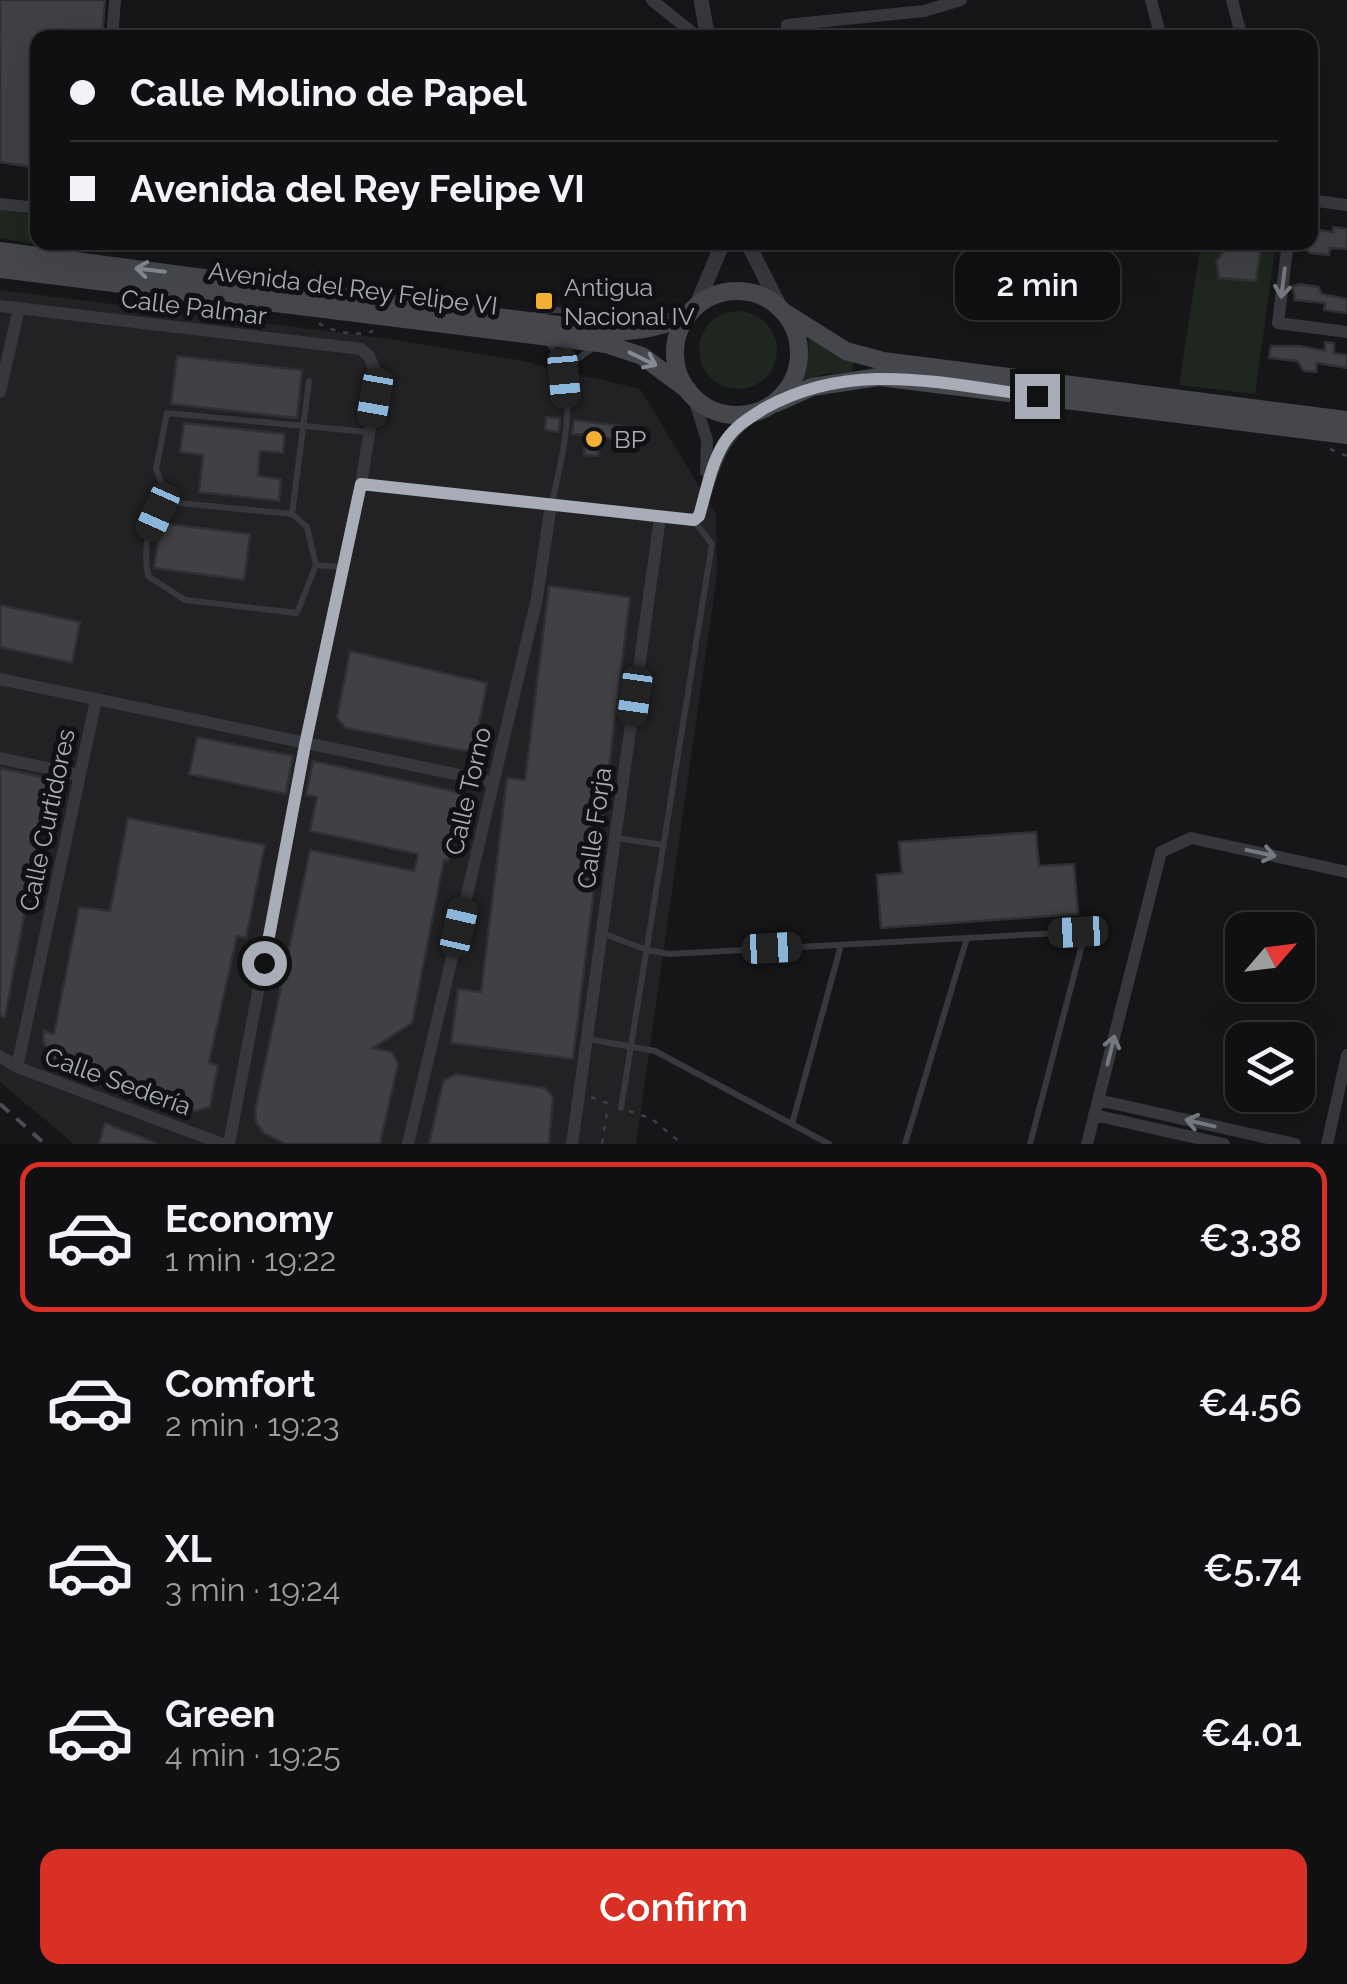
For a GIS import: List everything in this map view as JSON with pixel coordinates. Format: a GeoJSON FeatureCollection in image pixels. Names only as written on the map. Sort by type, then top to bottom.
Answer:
{"type":"FeatureCollection","features":[{"type":"Feature","properties":{"kind":"main road","name":"Avenida del Rey Felipe VI"},"geometry":{"type":"LineString","coordinates":[[0,251],[524,320],[601,337],[642,356],[690,393]]}},
{"type":"Feature","properties":{"kind":"main road","name":"Avenida del Rey Felipe VI"},"geometry":{"type":"LineString","coordinates":[[0,269],[545,337],[601,337],[642,331],[676,321],[694,309]]}},
{"type":"Feature","properties":{"kind":"main road"},"geometry":{"type":"LineString","coordinates":[[1342,417],[883,361],[846,352],[766,298],[748,292],[712,297],[694,309],[678,336],[676,350],[677,364],[690,393],[718,412],[747,414],[812,386],[878,377],[1347,435]]}},
{"type":"Feature","properties":{"kind":"main road"},"geometry":{"type":"LineString","coordinates":[[767,407],[788,389],[798,360],[795,330],[783,311]]}},
{"type":"Feature","properties":{"kind":"street"},"geometry":{"type":"LineString","coordinates":[[113,30],[115,0]]}},
{"type":"Feature","properties":{"kind":"street"},"geometry":{"type":"LineString","coordinates":[[652,0],[690,30]]}},
{"type":"Feature","properties":{"kind":"street"},"geometry":{"type":"LineString","coordinates":[[701,0],[707,30]]}},
{"type":"Feature","properties":{"kind":"street"},"geometry":{"type":"LineString","coordinates":[[788,30],[787,25],[924,11],[961,0]]}},
{"type":"Feature","properties":{"kind":"street"},"geometry":{"type":"LineString","coordinates":[[1150,0],[1159,30]]}},
{"type":"Feature","properties":{"kind":"street"},"geometry":{"type":"LineString","coordinates":[[1232,0],[1240,30]]}},
{"type":"Feature","properties":{"kind":"street"},"geometry":{"type":"LineString","coordinates":[[1318,201],[1347,205]]}},
{"type":"Feature","properties":{"kind":"street"},"geometry":{"type":"LineString","coordinates":[[0,204],[30,207]]}},
{"type":"Feature","properties":{"kind":"street"},"geometry":{"type":"LineString","coordinates":[[694,309],[720,250]]}},
{"type":"Feature","properties":{"kind":"street"},"geometry":{"type":"LineString","coordinates":[[749,250],[783,311]]}},
{"type":"Feature","properties":{"kind":"street"},"geometry":{"type":"LineString","coordinates":[[1287,250],[1278,323],[1347,332]]}},
{"type":"Feature","properties":{"kind":"street","name":"Calle Palmar"},"geometry":{"type":"LineString","coordinates":[[0,306],[361,350],[374,366],[378,379],[370,432]]}},
{"type":"Feature","properties":{"kind":"street"},"geometry":{"type":"LineString","coordinates":[[0,392],[19,308]]}},
{"type":"Feature","properties":{"kind":"street"},"geometry":{"type":"LineString","coordinates":[[690,393],[707,440],[702,504]]}},
{"type":"Feature","properties":{"kind":"street"},"geometry":{"type":"LineString","coordinates":[[361,484],[694,520],[699,516],[723,445],[746,419],[767,407]]}},
{"type":"Feature","properties":{"kind":"street"},"geometry":{"type":"LineString","coordinates":[[226,1144],[370,432]]}},
{"type":"Feature","properties":{"kind":"street","name":"Calle Torno"},"geometry":{"type":"LineString","coordinates":[[408,1144],[536,598],[552,505]]}},
{"type":"Feature","properties":{"kind":"street","name":"Calle Forja"},"geometry":{"type":"LineString","coordinates":[[572,1144],[660,518]]}},
{"type":"Feature","properties":{"kind":"street"},"geometry":{"type":"LineString","coordinates":[[0,679],[493,782]]}},
{"type":"Feature","properties":{"kind":"street","name":"Calle Curtidores"},"geometry":{"type":"LineString","coordinates":[[17,1067],[96,700]]}},
{"type":"Feature","properties":{"kind":"street"},"geometry":{"type":"LineString","coordinates":[[0,758],[79,775]]}},
{"type":"Feature","properties":{"kind":"street"},"geometry":{"type":"LineString","coordinates":[[1086,1144],[1161,852],[1191,838],[1347,872]]}},
{"type":"Feature","properties":{"kind":"street"},"geometry":{"type":"LineString","coordinates":[[1328,1144],[1347,1055]]}},
{"type":"Feature","properties":{"kind":"street","name":"Calle Sedería"},"geometry":{"type":"LineString","coordinates":[[0,1056],[17,1067],[226,1144]]}},
{"type":"Feature","properties":{"kind":"street"},"geometry":{"type":"LineString","coordinates":[[1098,1100],[1296,1144]]}},
{"type":"Feature","properties":{"kind":"street"},"geometry":{"type":"LineString","coordinates":[[1094,1114],[1224,1144]]}},
{"type":"Feature","properties":{"kind":"lane"},"geometry":{"type":"LineString","coordinates":[[545,337],[562,363],[567,427],[552,505]]}},
{"type":"Feature","properties":{"kind":"lane"},"geometry":{"type":"LineString","coordinates":[[564,378],[569,365],[601,337]]}},
{"type":"Feature","properties":{"kind":"lane"},"geometry":{"type":"LineString","coordinates":[[292,514],[308,382]]}},
{"type":"Feature","properties":{"kind":"lane"},"geometry":{"type":"LineString","coordinates":[[169,502],[156,469],[167,413],[370,432]]}},
{"type":"Feature","properties":{"kind":"lane"},"geometry":{"type":"LineString","coordinates":[[169,502],[292,514],[308,527],[316,565],[297,614],[185,600],[148,576],[146,538],[158,512],[169,502]]}},
{"type":"Feature","properties":{"kind":"lane"},"geometry":{"type":"LineString","coordinates":[[621,1108],[712,544],[694,520]]}},
{"type":"Feature","properties":{"kind":"lane"},"geometry":{"type":"LineString","coordinates":[[316,565],[343,567]]}},
{"type":"Feature","properties":{"kind":"lane"},"geometry":{"type":"LineString","coordinates":[[615,838],[664,845]]}},
{"type":"Feature","properties":{"kind":"lane"},"geometry":{"type":"LineString","coordinates":[[602,933],[669,954],[1078,932],[1084,936],[1030,1144]]}},
{"type":"Feature","properties":{"kind":"lane"},"geometry":{"type":"LineString","coordinates":[[906,1144],[967,938]]}},
{"type":"Feature","properties":{"kind":"lane"},"geometry":{"type":"LineString","coordinates":[[792,1124],[840,944]]}},
{"type":"Feature","properties":{"kind":"lane"},"geometry":{"type":"LineString","coordinates":[[587,1039],[654,1051],[829,1144]]}},
{"type":"Feature","properties":{"kind":"path"},"geometry":{"type":"LineString","coordinates":[[1320,443],[1347,456]]}},
{"type":"Feature","properties":{"kind":"path"},"geometry":{"type":"LineString","coordinates":[[579,1093],[652,1119],[682,1144]]}},
{"type":"Feature","properties":{"kind":"path"},"geometry":{"type":"LineString","coordinates":[[602,1144],[608,1103]]}},
{"type":"Feature","properties":{"kind":"shaded area"},"geometry":{"type":"Polygon","coordinates":[[[0,210],[30,214],[30,243],[0,238],[0,210]]]}},
{"type":"Feature","properties":{"kind":"shaded area"},"geometry":{"type":"Polygon","coordinates":[[[1200,250],[1275,250],[1255,394],[1179,385],[1200,250]]]}},
{"type":"Feature","properties":{"kind":"shaded area"},"geometry":{"type":"Polygon","coordinates":[[[0,290],[375,337],[519,360],[640,389],[716,514],[717,574],[636,1144],[74,1144],[0,1082],[0,290]]]}},
{"type":"Feature","properties":{"kind":"shaded area"},"geometry":{"type":"Polygon","coordinates":[[[730,311],[746,311],[771,328],[777,350],[771,372],[760,383],[746,389],[730,389],[705,372],[699,358],[699,342],[716,317],[730,311]]]}},
{"type":"Feature","properties":{"kind":"shaded area"},"geometry":{"type":"Polygon","coordinates":[[[809,338],[854,360],[852,372],[802,381],[809,338]]]}},
{"type":"Feature","properties":{"kind":"building"},"geometry":{"type":"Polygon","coordinates":[[[0,0],[105,0],[103,30],[30,30],[30,167],[0,162],[0,0]]]}},
{"type":"Feature","properties":{"kind":"building"},"geometry":{"type":"Polygon","coordinates":[[[1333,227],[1347,229],[1347,249],[1330,248],[1329,255],[1307,250],[1318,250],[1318,230],[1333,232],[1333,227]]]}},
{"type":"Feature","properties":{"kind":"building"},"geometry":{"type":"Polygon","coordinates":[[[1084,250],[1104,250],[1102,258],[1083,256],[1084,250]]]}},
{"type":"Feature","properties":{"kind":"building"},"geometry":{"type":"Polygon","coordinates":[[[1225,250],[1261,250],[1256,281],[1219,278],[1216,261],[1225,250]]]}},
{"type":"Feature","properties":{"kind":"building"},"geometry":{"type":"Polygon","coordinates":[[[1300,284],[1347,299],[1347,313],[1324,310],[1325,303],[1295,300],[1293,286],[1300,284]]]}},
{"type":"Feature","properties":{"kind":"building"},"geometry":{"type":"Polygon","coordinates":[[[1325,342],[1334,343],[1334,353],[1347,355],[1347,368],[1317,363],[1316,372],[1304,371],[1297,361],[1269,358],[1271,346],[1325,351],[1325,342]]]}},
{"type":"Feature","properties":{"kind":"building"},"geometry":{"type":"Polygon","coordinates":[[[177,356],[302,370],[297,418],[171,404],[177,356]]]}},
{"type":"Feature","properties":{"kind":"building"},"geometry":{"type":"Polygon","coordinates":[[[546,417],[560,418],[559,432],[545,430],[546,417]]]}},
{"type":"Feature","properties":{"kind":"building"},"geometry":{"type":"Polygon","coordinates":[[[574,420],[621,426],[619,440],[599,437],[598,456],[584,455],[586,435],[572,434],[574,420]]]}},
{"type":"Feature","properties":{"kind":"building"},"geometry":{"type":"Polygon","coordinates":[[[184,423],[285,434],[283,453],[260,451],[258,476],[281,479],[279,501],[199,492],[203,455],[180,452],[184,423]]]}},
{"type":"Feature","properties":{"kind":"building"},"geometry":{"type":"Polygon","coordinates":[[[161,523],[250,534],[244,580],[154,568],[161,523]]]}},
{"type":"Feature","properties":{"kind":"building"},"geometry":{"type":"Polygon","coordinates":[[[549,586],[630,597],[573,1059],[451,1043],[458,989],[481,992],[507,778],[525,780],[549,586]]]}},
{"type":"Feature","properties":{"kind":"building"},"geometry":{"type":"Polygon","coordinates":[[[0,605],[80,622],[72,663],[0,647],[0,605]]]}},
{"type":"Feature","properties":{"kind":"building"},"geometry":{"type":"Polygon","coordinates":[[[350,651],[487,683],[474,748],[465,751],[346,728],[337,718],[350,651]]]}},
{"type":"Feature","properties":{"kind":"building"},"geometry":{"type":"Polygon","coordinates":[[[197,737],[293,756],[286,794],[189,774],[197,737]]]}},
{"type":"Feature","properties":{"kind":"building"},"geometry":{"type":"Polygon","coordinates":[[[313,761],[462,793],[448,861],[444,860],[412,1023],[373,1048],[392,1052],[398,1064],[380,1144],[286,1144],[264,1133],[256,1122],[255,1110],[310,850],[414,871],[418,854],[310,831],[317,797],[306,795],[313,761]]]}},
{"type":"Feature","properties":{"kind":"building"},"geometry":{"type":"Polygon","coordinates":[[[0,768],[50,779],[5,1017],[0,1016],[0,768]]]}},
{"type":"Feature","properties":{"kind":"building"},"geometry":{"type":"Polygon","coordinates":[[[128,818],[265,845],[246,938],[237,936],[209,1062],[218,1066],[210,1107],[195,1111],[53,1059],[43,1041],[44,1031],[54,1034],[79,907],[110,911],[128,818]]]}},
{"type":"Feature","properties":{"kind":"building"},"geometry":{"type":"Polygon","coordinates":[[[1036,832],[1039,866],[1074,864],[1078,914],[881,928],[877,875],[902,873],[899,842],[1036,832]]]}},
{"type":"Feature","properties":{"kind":"building"},"geometry":{"type":"Polygon","coordinates":[[[456,1074],[545,1088],[553,1097],[549,1144],[429,1144],[443,1081],[456,1074]]]}},
{"type":"Feature","properties":{"kind":"building"},"geometry":{"type":"Polygon","coordinates":[[[105,1123],[156,1143],[156,1144],[99,1144],[105,1123]]]}},
{"type":"Feature","properties":{"kind":"railway"},"geometry":{"type":"LineString","coordinates":[[0,1104],[45,1144]]}},
{"type":"Feature","properties":{"kind":"place","name":"Antigua Nacional IV"},"geometry":{"type":"Point","coordinates":[544,301]}},
{"type":"Feature","properties":{"kind":"place","name":"BP"},"geometry":{"type":"Point","coordinates":[594,439]}},
{"type":"Feature","properties":{"kind":"route"},"geometry":{"type":"LineString","coordinates":[[264,963],[305,745],[361,484],[694,520],[699,516],[714,466],[728,437],[746,419],[812,386],[878,377],[1037,396]]}}]}
